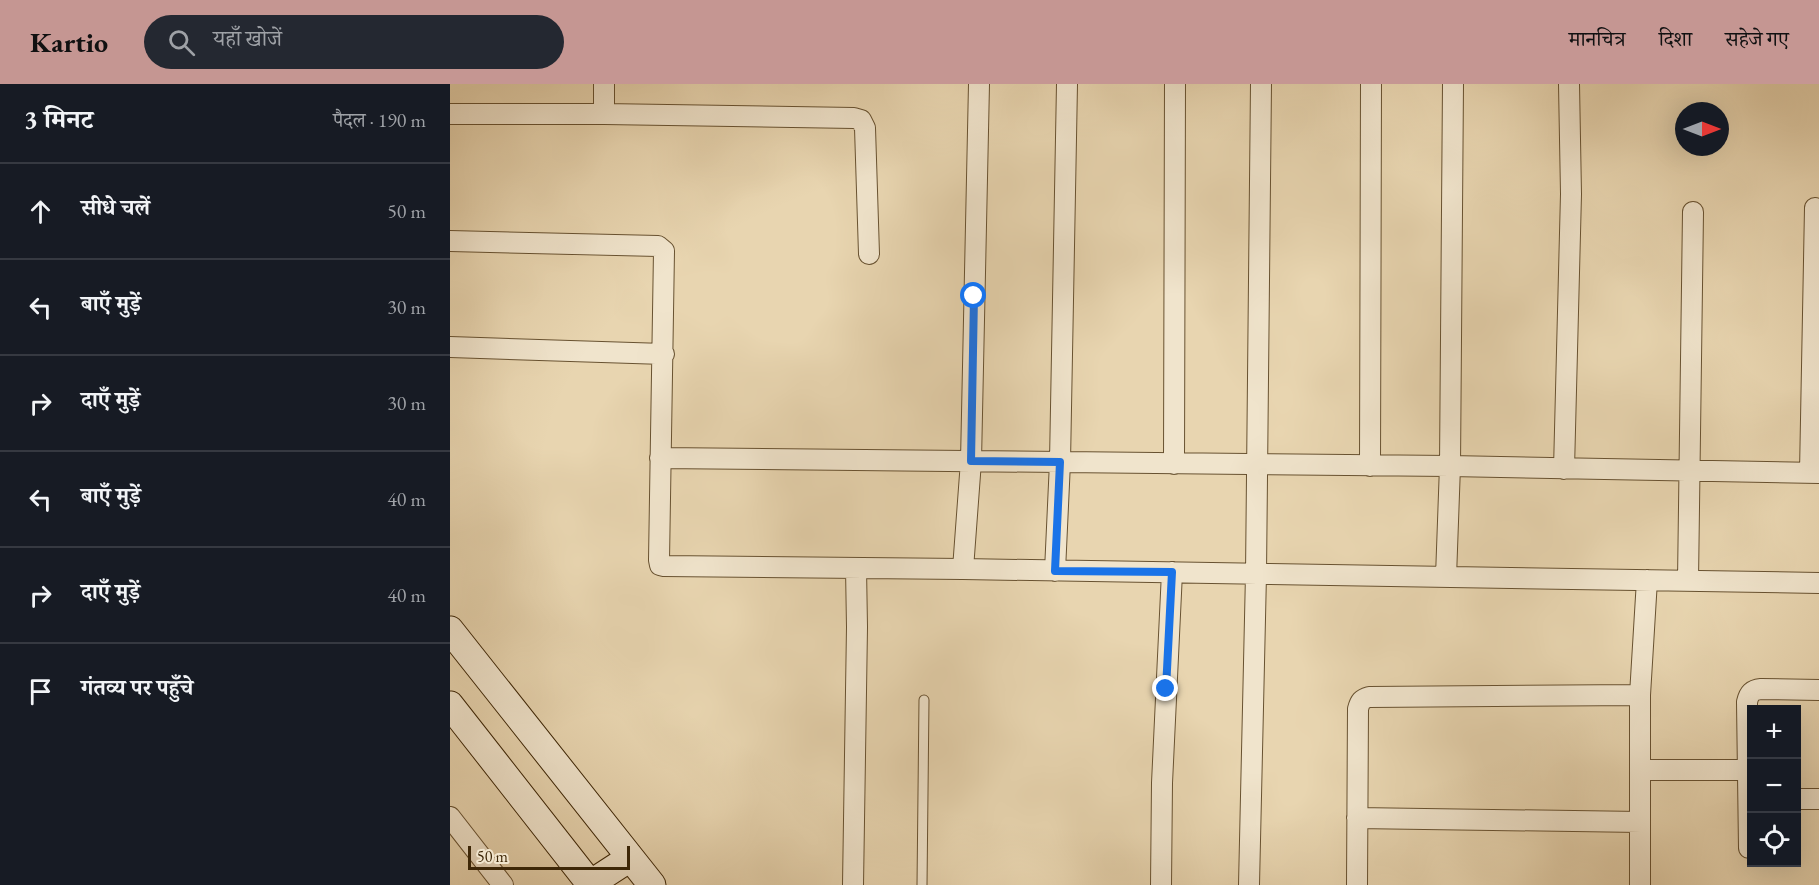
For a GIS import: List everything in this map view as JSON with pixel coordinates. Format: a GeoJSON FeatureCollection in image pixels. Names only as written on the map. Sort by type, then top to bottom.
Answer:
{"type":"FeatureCollection","features":[{"type":"Feature","properties":{"kind":"street"},"geometry":{"type":"LineString","coordinates":[[604,84],[604,114]]}},
{"type":"Feature","properties":{"kind":"street"},"geometry":{"type":"LineString","coordinates":[[963,569],[971,461],[979,84]]}},
{"type":"Feature","properties":{"kind":"street"},"geometry":{"type":"LineString","coordinates":[[1055,571],[1060,462],[1067,84]]}},
{"type":"Feature","properties":{"kind":"street"},"geometry":{"type":"LineString","coordinates":[[1174,464],[1175,84]]}},
{"type":"Feature","properties":{"kind":"street"},"geometry":{"type":"LineString","coordinates":[[1249,885],[1256,574],[1261,84]]}},
{"type":"Feature","properties":{"kind":"street"},"geometry":{"type":"LineString","coordinates":[[1370,466],[1371,84]]}},
{"type":"Feature","properties":{"kind":"street"},"geometry":{"type":"LineString","coordinates":[[1446,577],[1450,466],[1453,84]]}},
{"type":"Feature","properties":{"kind":"street"},"geometry":{"type":"LineString","coordinates":[[1564,469],[1570,194],[1569,84]]}},
{"type":"Feature","properties":{"kind":"street"},"geometry":{"type":"LineString","coordinates":[[450,114],[783,116],[861,120],[865,128],[869,254]]}},
{"type":"Feature","properties":{"kind":"street"},"geometry":{"type":"LineString","coordinates":[[660,458],[1450,466],[1815,473],[1815,208]]}},
{"type":"Feature","properties":{"kind":"street"},"geometry":{"type":"LineString","coordinates":[[1688,581],[1693,213]]}},
{"type":"Feature","properties":{"kind":"street"},"geometry":{"type":"LineString","coordinates":[[450,241],[662,247],[665,259],[660,565],[664,566],[1819,583]]}},
{"type":"Feature","properties":{"kind":"street"},"geometry":{"type":"LineString","coordinates":[[450,347],[664,354]]}},
{"type":"Feature","properties":{"kind":"street"},"geometry":{"type":"LineString","coordinates":[[853,885],[856,568]]}},
{"type":"Feature","properties":{"kind":"street"},"geometry":{"type":"LineString","coordinates":[[1161,885],[1162,783],[1172,572]]}},
{"type":"Feature","properties":{"kind":"street"},"geometry":{"type":"LineString","coordinates":[[1640,885],[1640,695],[1647,580]]}},
{"type":"Feature","properties":{"kind":"street"},"geometry":{"type":"LineString","coordinates":[[450,630],[652,885]]}},
{"type":"Feature","properties":{"kind":"street"},"geometry":{"type":"LineString","coordinates":[[1748,759],[1747,702],[1749,694],[1761,689],[1819,690]]}},
{"type":"Feature","properties":{"kind":"street"},"geometry":{"type":"LineString","coordinates":[[1357,885],[1358,709],[1364,698],[1640,695]]}},
{"type":"Feature","properties":{"kind":"street"},"geometry":{"type":"LineString","coordinates":[[450,705],[591,885],[630,858]]}},
{"type":"Feature","properties":{"kind":"street"},"geometry":{"type":"LineString","coordinates":[[1640,770],[1747,770]]}},
{"type":"Feature","properties":{"kind":"street"},"geometry":{"type":"LineString","coordinates":[[1801,799],[1819,799]]}},
{"type":"Feature","properties":{"kind":"street"},"geometry":{"type":"LineString","coordinates":[[450,817],[503,885]]}},
{"type":"Feature","properties":{"kind":"street"},"geometry":{"type":"LineString","coordinates":[[1358,818],[1640,822]]}},
{"type":"Feature","properties":{"kind":"lane"},"geometry":{"type":"LineString","coordinates":[[922,885],[924,700]]}},
{"type":"Feature","properties":{"kind":"route"},"geometry":{"type":"LineString","coordinates":[[974,296],[971,461],[1060,462],[1055,571],[1172,572],[1166,689]]}}]}
